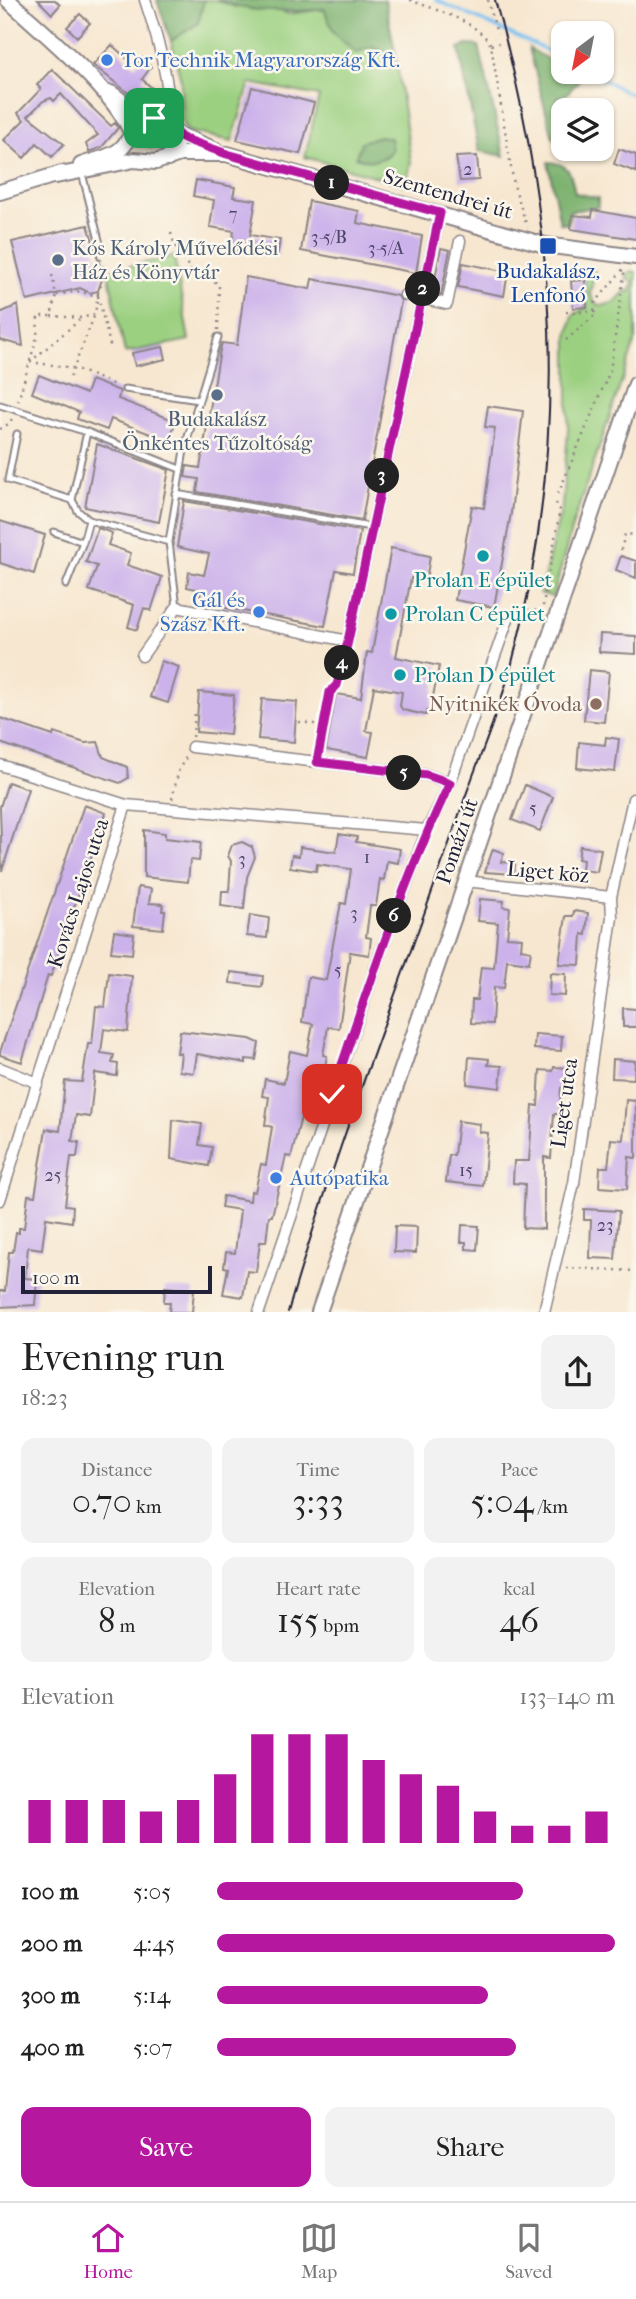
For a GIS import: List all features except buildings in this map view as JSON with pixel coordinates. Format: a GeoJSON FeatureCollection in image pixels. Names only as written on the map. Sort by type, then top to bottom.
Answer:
{"type":"FeatureCollection","features":[{"type":"Feature","properties":{"kind":"main road"},"geometry":{"type":"LineString","coordinates":[[8,0],[87,76],[122,115],[137,155],[146,161]]}},
{"type":"Feature","properties":{"kind":"main road"},"geometry":{"type":"LineString","coordinates":[[87,76],[151,118],[227,154]]}},
{"type":"Feature","properties":{"kind":"main road"},"geometry":{"type":"LineString","coordinates":[[0,192],[56,176],[116,153],[139,124],[151,118]]}},
{"type":"Feature","properties":{"kind":"main road"},"geometry":{"type":"LineString","coordinates":[[56,176],[82,173],[134,160],[168,159],[176,145],[173,130]]}},
{"type":"Feature","properties":{"kind":"main road","name":"Szentendrei út"},"geometry":{"type":"LineString","coordinates":[[168,159],[180,154],[227,154],[554,247],[636,257]]}},
{"type":"Feature","properties":{"kind":"main road","name":"Pomázi út"},"geometry":{"type":"LineString","coordinates":[[318,1312],[636,384]]}},
{"type":"Feature","properties":{"kind":"street"},"geometry":{"type":"LineString","coordinates":[[145,0],[166,63],[173,130]]}},
{"type":"Feature","properties":{"kind":"street"},"geometry":{"type":"LineString","coordinates":[[151,118],[166,104],[169,92]]}},
{"type":"Feature","properties":{"kind":"street"},"geometry":{"type":"LineString","coordinates":[[142,656],[177,607],[348,641],[440,213]]}},
{"type":"Feature","properties":{"kind":"street"},"geometry":{"type":"LineString","coordinates":[[405,295],[447,304],[460,240]]}},
{"type":"Feature","properties":{"kind":"street"},"geometry":{"type":"LineString","coordinates":[[258,1312],[380,954],[427,830],[450,783],[508,619]]}},
{"type":"Feature","properties":{"kind":"street"},"geometry":{"type":"LineString","coordinates":[[192,747],[427,775],[450,783]]}},
{"type":"Feature","properties":{"kind":"street"},"geometry":{"type":"LineString","coordinates":[[0,765],[126,805]]}},
{"type":"Feature","properties":{"kind":"street","name":"Liget köz"},"geometry":{"type":"LineString","coordinates":[[465,881],[611,897],[633,799]]}},
{"type":"Feature","properties":{"kind":"street","name":"Kovács Lajos utca"},"geometry":{"type":"LineString","coordinates":[[0,1200],[126,805],[427,830]]}},
{"type":"Feature","properties":{"kind":"street","name":"Liget utca"},"geometry":{"type":"LineString","coordinates":[[544,1312],[574,1183],[612,917],[611,897]]}},
{"type":"Feature","properties":{"kind":"street"},"geometry":{"type":"LineString","coordinates":[[0,1068],[38,1083]]}},
{"type":"Feature","properties":{"kind":"lane"},"geometry":{"type":"LineString","coordinates":[[82,173],[100,244]]}},
{"type":"Feature","properties":{"kind":"lane"},"geometry":{"type":"LineString","coordinates":[[460,240],[464,220]]}},
{"type":"Feature","properties":{"kind":"lane"},"geometry":{"type":"LineString","coordinates":[[177,607],[169,542],[176,494],[180,469],[218,337]]}},
{"type":"Feature","properties":{"kind":"lane"},"geometry":{"type":"LineString","coordinates":[[125,389],[200,400]]}},
{"type":"Feature","properties":{"kind":"lane"},"geometry":{"type":"LineString","coordinates":[[0,405],[87,432],[180,469]]}},
{"type":"Feature","properties":{"kind":"lane"},"geometry":{"type":"LineString","coordinates":[[87,432],[72,500],[78,511],[89,520],[169,542]]}},
{"type":"Feature","properties":{"kind":"lane"},"geometry":{"type":"LineString","coordinates":[[17,434],[8,480],[72,500]]}},
{"type":"Feature","properties":{"kind":"lane"},"geometry":{"type":"LineString","coordinates":[[176,494],[371,527]]}},
{"type":"Feature","properties":{"kind":"lane"},"geometry":{"type":"LineString","coordinates":[[66,585],[89,520]]}},
{"type":"Feature","properties":{"kind":"lane"},"geometry":{"type":"LineString","coordinates":[[54,532],[83,542]]}},
{"type":"Feature","properties":{"kind":"path"},"geometry":{"type":"LineString","coordinates":[[410,0],[478,31],[491,45],[513,185],[527,227]]}},
{"type":"Feature","properties":{"kind":"path"},"geometry":{"type":"LineString","coordinates":[[488,0],[497,34]]}},
{"type":"Feature","properties":{"kind":"path"},"geometry":{"type":"LineString","coordinates":[[491,45],[499,43]]}},
{"type":"Feature","properties":{"kind":"path"},"geometry":{"type":"LineString","coordinates":[[171,233],[173,246],[186,256],[189,270],[206,274],[219,285],[218,337]]}},
{"type":"Feature","properties":{"kind":"path"},"geometry":{"type":"LineString","coordinates":[[71,377],[95,314],[98,293],[105,275],[99,255],[97,256]]}},
{"type":"Feature","properties":{"kind":"path"},"geometry":{"type":"LineString","coordinates":[[564,271],[567,259]]}},
{"type":"Feature","properties":{"kind":"path"},"geometry":{"type":"LineString","coordinates":[[558,494],[610,371],[626,265],[595,303],[596,312]]}},
{"type":"Feature","properties":{"kind":"path"},"geometry":{"type":"LineString","coordinates":[[51,316],[56,296],[52,275]]}},
{"type":"Feature","properties":{"kind":"path"},"geometry":{"type":"LineString","coordinates":[[56,296],[80,290],[90,295],[98,293]]}},
{"type":"Feature","properties":{"kind":"path"},"geometry":{"type":"LineString","coordinates":[[98,293],[111,349]]}},
{"type":"Feature","properties":{"kind":"path"},"geometry":{"type":"LineString","coordinates":[[566,312],[596,312]]}},
{"type":"Feature","properties":{"kind":"path"},"geometry":{"type":"LineString","coordinates":[[566,340],[596,312]]}},
{"type":"Feature","properties":{"kind":"path"},"geometry":{"type":"LineString","coordinates":[[0,429],[10,424],[16,408],[37,337],[38,316],[82,318],[95,314]]}},
{"type":"Feature","properties":{"kind":"path"},"geometry":{"type":"LineString","coordinates":[[30,362],[82,318]]}},
{"type":"Feature","properties":{"kind":"path"},"geometry":{"type":"LineString","coordinates":[[30,362],[74,368],[125,389]]}},
{"type":"Feature","properties":{"kind":"path"},"geometry":{"type":"LineString","coordinates":[[508,619],[520,608],[542,612],[560,510],[556,503]]}},
{"type":"Feature","properties":{"kind":"path"},"geometry":{"type":"LineString","coordinates":[[621,550],[625,534],[636,535]]}},
{"type":"Feature","properties":{"kind":"path"},"geometry":{"type":"LineString","coordinates":[[544,600],[560,605]]}},
{"type":"Feature","properties":{"kind":"path"},"geometry":{"type":"LineString","coordinates":[[317,762],[330,692],[337,685],[348,641]]}},
{"type":"Feature","properties":{"kind":"path"},"geometry":{"type":"LineString","coordinates":[[171,809],[179,769],[192,747],[195,712]]}},
{"type":"Feature","properties":{"kind":"path"},"geometry":{"type":"LineString","coordinates":[[299,722],[324,725]]}},
{"type":"Feature","properties":{"kind":"path"},"geometry":{"type":"LineString","coordinates":[[556,1267],[636,1272]]}},
{"type":"Feature","properties":{"kind":"green space"},"geometry":{"type":"Polygon","coordinates":[[[157,0],[204,0],[198,23],[171,41],[157,0]]]}},
{"type":"Feature","properties":{"kind":"green space"},"geometry":{"type":"Polygon","coordinates":[[[204,0],[217,0],[235,7],[274,9],[289,14],[324,9],[334,33],[396,57],[411,162],[406,185],[305,157],[319,96],[250,83],[232,141],[187,131],[181,120],[181,80],[171,41],[198,23],[204,0]]]}},
{"type":"Feature","properties":{"kind":"green space"},"geometry":{"type":"Polygon","coordinates":[[[217,0],[385,0],[396,57],[372,46],[356,53],[334,33],[324,9],[270,11],[217,0]]]}},
{"type":"Feature","properties":{"kind":"green space"},"geometry":{"type":"Polygon","coordinates":[[[467,45],[479,46],[504,156],[479,151],[459,49],[467,45]]]}},
{"type":"Feature","properties":{"kind":"green space"},"geometry":{"type":"Polygon","coordinates":[[[529,48],[551,61],[551,84],[576,84],[567,94],[551,98],[551,130],[529,48]]]}},
{"type":"Feature","properties":{"kind":"green space"},"geometry":{"type":"Polygon","coordinates":[[[154,127],[162,130],[165,138],[162,146],[154,149],[146,146],[143,138],[146,130],[154,127]]]}},
{"type":"Feature","properties":{"kind":"green space"},"geometry":{"type":"Polygon","coordinates":[[[380,136],[390,138],[392,150],[388,154],[376,160],[356,157],[361,142],[380,136]]]}},
{"type":"Feature","properties":{"kind":"green space"},"geometry":{"type":"Polygon","coordinates":[[[548,162],[565,167],[575,193],[598,198],[598,207],[570,211],[568,224],[560,223],[548,162]]]}},
{"type":"Feature","properties":{"kind":"green space"},"geometry":{"type":"Polygon","coordinates":[[[174,256],[189,340],[125,353],[108,271],[174,256]]]}},
{"type":"Feature","properties":{"kind":"green space"},"geometry":{"type":"Polygon","coordinates":[[[581,270],[595,271],[590,294],[595,303],[602,306],[615,302],[625,291],[630,292],[634,282],[626,278],[630,271],[636,272],[636,339],[572,527],[553,597],[540,593],[562,507],[568,430],[568,336],[573,315],[587,307],[585,280],[581,270]]]}},
{"type":"Feature","properties":{"kind":"waterway"},"geometry":{"type":"LineString","coordinates":[[436,0],[551,52]]}},
{"type":"Feature","properties":{"kind":"waterway"},"geometry":{"type":"LineString","coordinates":[[612,84],[636,97]]}},
{"type":"Feature","properties":{"kind":"tram line"},"geometry":{"type":"LineString","coordinates":[[288,1312],[349,1122],[500,703],[530,583],[543,499],[549,415],[549,332],[544,249],[533,167],[495,0]]}},
{"type":"Feature","properties":{"kind":"place","name":"Tor Technik Magyarország Kft."},"geometry":{"type":"Point","coordinates":[107,60]}},
{"type":"Feature","properties":{"kind":"place","name":"Budakalász, Lenfonó"},"geometry":{"type":"Point","coordinates":[548,246]}},
{"type":"Feature","properties":{"kind":"place","name":"Kós Károly Művelődési Ház és Könyvtár"},"geometry":{"type":"Point","coordinates":[58,260]}},
{"type":"Feature","properties":{"kind":"place","name":"Budakalász Önkéntes Tűzoltóság"},"geometry":{"type":"Point","coordinates":[217,395]}},
{"type":"Feature","properties":{"kind":"place","name":"Prolan E épület"},"geometry":{"type":"Point","coordinates":[483,556]}},
{"type":"Feature","properties":{"kind":"place","name":"Gál és Szász Kft."},"geometry":{"type":"Point","coordinates":[259,612]}},
{"type":"Feature","properties":{"kind":"place","name":"Prolan C épület"},"geometry":{"type":"Point","coordinates":[391,614]}},
{"type":"Feature","properties":{"kind":"place","name":"Prolan D épület"},"geometry":{"type":"Point","coordinates":[400,675]}},
{"type":"Feature","properties":{"kind":"place","name":"Nyitnikék Óvoda"},"geometry":{"type":"Point","coordinates":[596,704]}},
{"type":"Feature","properties":{"kind":"place","name":"Autópatika"},"geometry":{"type":"Point","coordinates":[276,1178]}},
{"type":"Feature","properties":{"kind":"route"},"geometry":{"type":"LineString","coordinates":[[154,118],[164,122],[182,138],[227,154],[440,213],[348,641],[337,685],[330,692],[317,762],[427,775],[450,783],[427,830],[380,954],[332,1094]]}}]}
